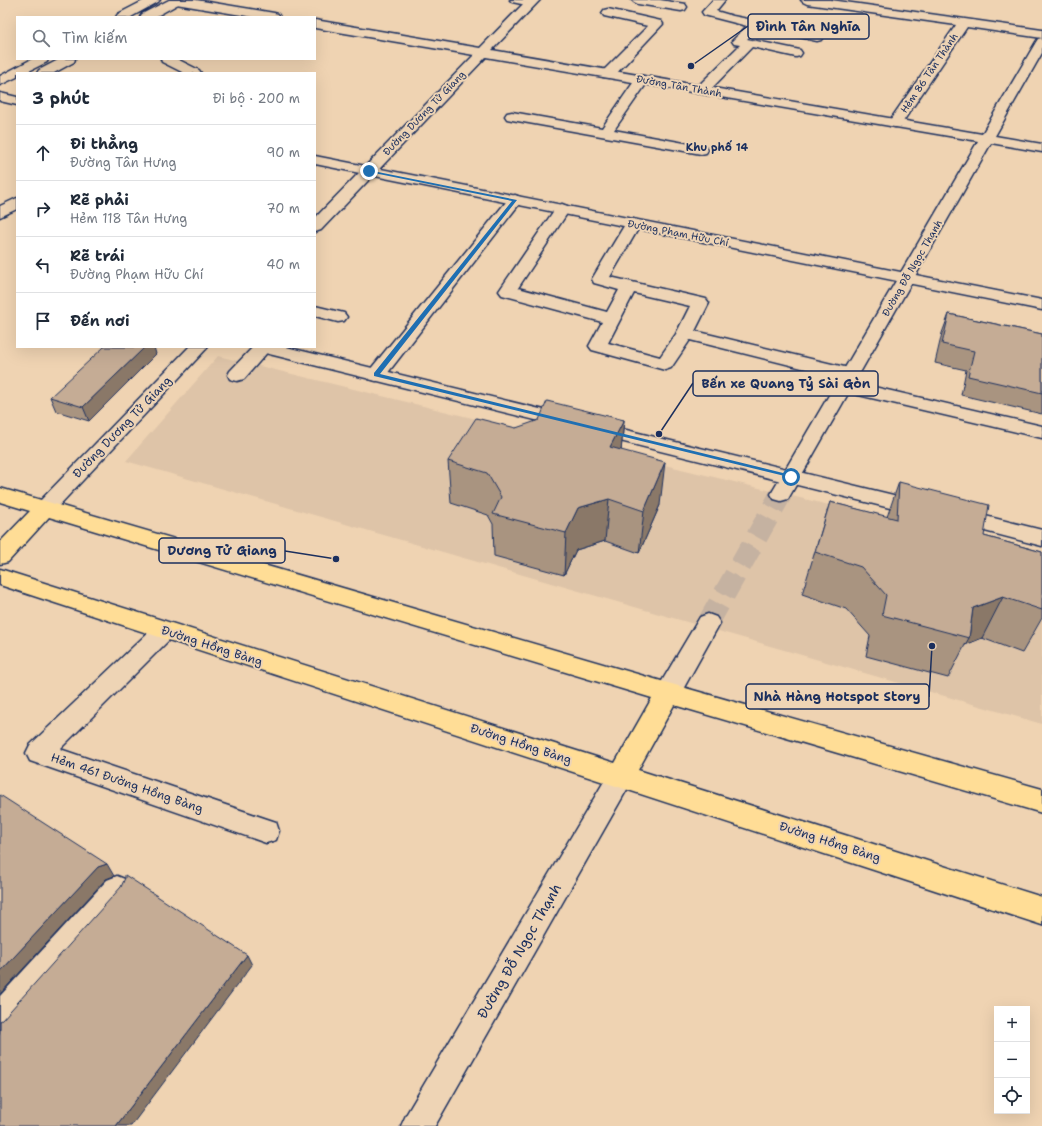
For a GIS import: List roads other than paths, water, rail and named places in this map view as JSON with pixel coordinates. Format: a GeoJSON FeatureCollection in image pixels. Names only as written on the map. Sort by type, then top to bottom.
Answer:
{"type":"FeatureCollection","features":[{"type":"Feature","properties":{"kind":"main road"},"geometry":{"type":"LineString","coordinates":[[0,495],[668,693],[1042,801]]}},
{"type":"Feature","properties":{"kind":"main road"},"geometry":{"type":"LineString","coordinates":[[0,556],[45,508]]}},
{"type":"Feature","properties":{"kind":"main road","name":"Đường Hồng Bàng"},"geometry":{"type":"LineString","coordinates":[[0,577],[164,631],[1042,911]]}},
{"type":"Feature","properties":{"kind":"main road"},"geometry":{"type":"LineString","coordinates":[[621,776],[668,693]]}},
{"type":"Feature","properties":{"kind":"street"},"geometry":{"type":"LineString","coordinates":[[124,16],[154,0]]}},
{"type":"Feature","properties":{"kind":"street"},"geometry":{"type":"LineString","coordinates":[[148,16],[177,0],[268,16]]}},
{"type":"Feature","properties":{"kind":"street"},"geometry":{"type":"LineString","coordinates":[[516,0],[532,1]]}},
{"type":"Feature","properties":{"kind":"street"},"geometry":{"type":"LineString","coordinates":[[638,0],[681,7]]}},
{"type":"Feature","properties":{"kind":"street"},"geometry":{"type":"LineString","coordinates":[[719,0],[708,12],[730,19],[817,37]]}},
{"type":"Feature","properties":{"kind":"street"},"geometry":{"type":"LineString","coordinates":[[807,0],[964,22],[1041,43]]}},
{"type":"Feature","properties":{"kind":"street","name":"Đường Dương Tử Giang"},"geometry":{"type":"LineString","coordinates":[[316,226],[532,1]]}},
{"type":"Feature","properties":{"kind":"street"},"geometry":{"type":"LineString","coordinates":[[608,13],[657,24],[608,74]]}},
{"type":"Feature","properties":{"kind":"street","name":"Hẻm 86 Tân Thành"},"geometry":{"type":"LineString","coordinates":[[895,123],[964,22]]}},
{"type":"Feature","properties":{"kind":"street","name":"Đường Tân Thành"},"geometry":{"type":"LineString","coordinates":[[316,24],[1042,148]]}},
{"type":"Feature","properties":{"kind":"street"},"geometry":{"type":"LineString","coordinates":[[756,24],[738,41],[796,53]]}},
{"type":"Feature","properties":{"kind":"street"},"geometry":{"type":"LineString","coordinates":[[702,90],[749,43]]}},
{"type":"Feature","properties":{"kind":"street","name":"Đường Đỗ Ngọc Thạnh"},"geometry":{"type":"LineString","coordinates":[[781,494],[1041,43]]}},
{"type":"Feature","properties":{"kind":"street"},"geometry":{"type":"LineString","coordinates":[[17,72],[40,60]]}},
{"type":"Feature","properties":{"kind":"street"},"geometry":{"type":"LineString","coordinates":[[46,72],[67,60]]}},
{"type":"Feature","properties":{"kind":"street"},"geometry":{"type":"LineString","coordinates":[[169,60],[192,72]]}},
{"type":"Feature","properties":{"kind":"street"},"geometry":{"type":"LineString","coordinates":[[0,81],[16,73]]}},
{"type":"Feature","properties":{"kind":"street"},"geometry":{"type":"LineString","coordinates":[[605,133],[642,80]]}},
{"type":"Feature","properties":{"kind":"street"},"geometry":{"type":"LineString","coordinates":[[0,97],[16,89]]}},
{"type":"Feature","properties":{"kind":"street"},"geometry":{"type":"LineString","coordinates":[[0,97],[16,101]]}},
{"type":"Feature","properties":{"kind":"street"},"geometry":{"type":"LineString","coordinates":[[512,116],[701,150]]}},
{"type":"Feature","properties":{"kind":"street","name":"Đường Phạm Hữu Chí"},"geometry":{"type":"LineString","coordinates":[[316,160],[1042,305]]}},
{"type":"Feature","properties":{"kind":"street"},"geometry":{"type":"LineString","coordinates":[[376,375],[515,200]]}},
{"type":"Feature","properties":{"kind":"street"},"geometry":{"type":"LineString","coordinates":[[0,212],[16,204]]}},
{"type":"Feature","properties":{"kind":"street"},"geometry":{"type":"LineString","coordinates":[[562,209],[508,291],[612,319]]}},
{"type":"Feature","properties":{"kind":"street"},"geometry":{"type":"LineString","coordinates":[[629,287],[598,346],[665,364],[685,334],[700,303],[600,279],[633,224]]}},
{"type":"Feature","properties":{"kind":"street"},"geometry":{"type":"LineString","coordinates":[[316,311],[338,317]]}},
{"type":"Feature","properties":{"kind":"street"},"geometry":{"type":"LineString","coordinates":[[685,334],[847,380],[1042,432]]}},
{"type":"Feature","properties":{"kind":"street","name":"Đường Dương Tử Giang"},"geometry":{"type":"LineString","coordinates":[[45,508],[199,348]]}},
{"type":"Feature","properties":{"kind":"street"},"geometry":{"type":"LineString","coordinates":[[236,375],[262,348]]}},
{"type":"Feature","properties":{"kind":"street"},"geometry":{"type":"LineString","coordinates":[[267,348],[1042,538]]}},
{"type":"Feature","properties":{"kind":"street"},"geometry":{"type":"LineString","coordinates":[[668,693],[708,624]]}},
{"type":"Feature","properties":{"kind":"street","name":"Hẻm 461 Đường Hồng Bàng"},"geometry":{"type":"LineString","coordinates":[[164,631],[39,753],[266,831]]}},
{"type":"Feature","properties":{"kind":"street","name":"Đường Đỗ Ngọc Thạnh"},"geometry":{"type":"LineString","coordinates":[[417,1126],[621,776]]}},
{"type":"Feature","properties":{"kind":"street"},"geometry":{"type":"LineString","coordinates":[[0,1018],[117,890]]}},
{"type":"Feature","properties":{"kind":"tunnel"},"geometry":{"type":"LineString","coordinates":[[708,623],[781,494]]}},
{"type":"Feature","properties":{"kind":"place","name":"Đình Tân Nghĩa"},"geometry":{"type":"Point","coordinates":[691,66]}},
{"type":"Feature","properties":{"kind":"place","name":"Bến xe Quang Tỷ Sài Gòn"},"geometry":{"type":"Point","coordinates":[659,434]}},
{"type":"Feature","properties":{"kind":"place","name":"Dương Tử Giang"},"geometry":{"type":"Point","coordinates":[336,559]}},
{"type":"Feature","properties":{"kind":"place","name":"Nhà Hàng Hotspot Story"},"geometry":{"type":"Point","coordinates":[932,646]}},
{"type":"Feature","properties":{"kind":"district","name":"Khu phố 14"},"geometry":{"type":"Point","coordinates":[717,147]}}]}
